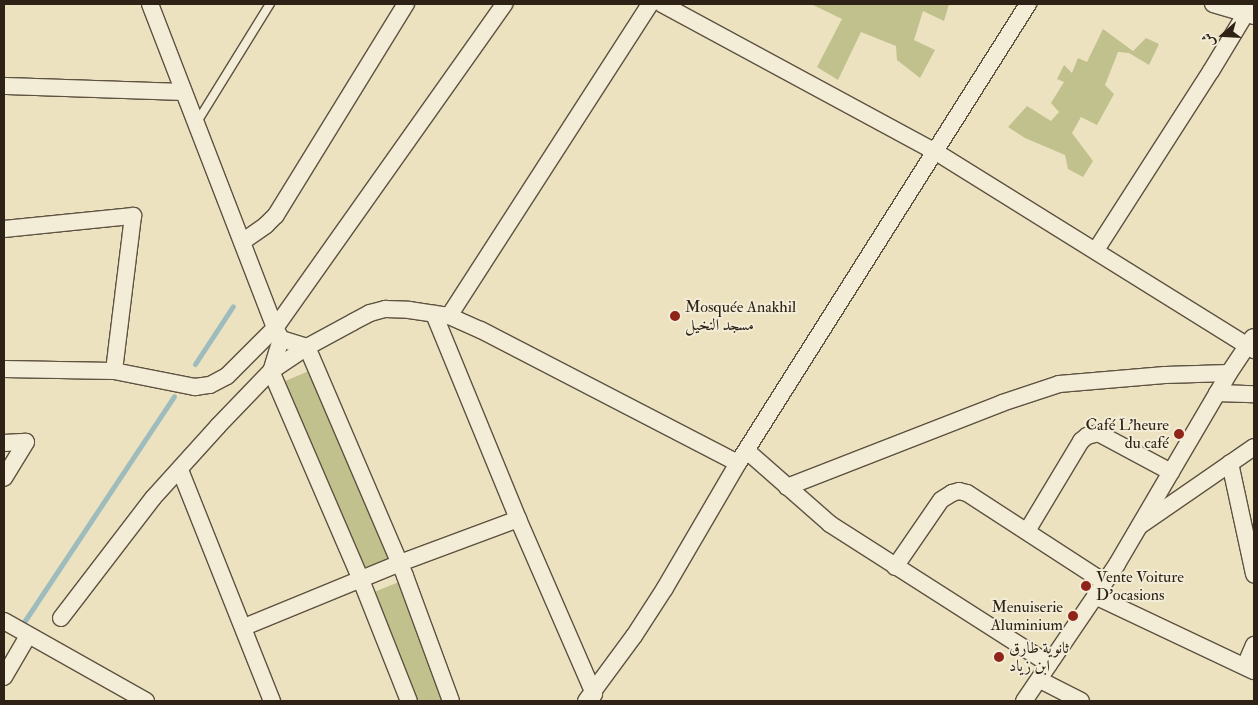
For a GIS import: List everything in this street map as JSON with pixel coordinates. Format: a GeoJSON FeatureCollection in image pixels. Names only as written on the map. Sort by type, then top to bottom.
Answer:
{"type":"FeatureCollection","features":[{"type":"Feature","properties":{"kind":"street"},"geometry":{"type":"LineString","coordinates":[[150,4],[278,333],[271,371],[361,580],[409,701]]}},
{"type":"Feature","properties":{"kind":"street"},"geometry":{"type":"LineString","coordinates":[[242,242],[260,230],[276,214],[406,4]]}},
{"type":"Feature","properties":{"kind":"street"},"geometry":{"type":"LineString","coordinates":[[4,369],[114,371],[187,386],[210,384],[226,376],[278,333],[504,4]]}},
{"type":"Feature","properties":{"kind":"street"},"geometry":{"type":"LineString","coordinates":[[441,315],[650,4]]}},
{"type":"Feature","properties":{"kind":"street"},"geometry":{"type":"LineString","coordinates":[[662,4],[936,152],[1252,344],[1229,373],[1104,582],[1040,680],[1024,701]]}},
{"type":"Feature","properties":{"kind":"street"},"geometry":{"type":"LineString","coordinates":[[590,698],[665,588],[743,457],[1028,4]]}},
{"type":"Feature","properties":{"kind":"street"},"geometry":{"type":"LineString","coordinates":[[1096,250],[1249,11],[1213,4]]}},
{"type":"Feature","properties":{"kind":"street"},"geometry":{"type":"LineString","coordinates":[[4,86],[183,92]]}},
{"type":"Feature","properties":{"kind":"street"},"geometry":{"type":"LineString","coordinates":[[4,229],[133,216],[114,371]]}},
{"type":"Feature","properties":{"kind":"street"},"geometry":{"type":"LineString","coordinates":[[61,618],[154,498],[218,426],[271,371],[307,347],[370,313],[385,309],[441,315],[481,330],[743,457],[787,487],[830,524],[1049,664]]}},
{"type":"Feature","properties":{"kind":"street"},"geometry":{"type":"LineString","coordinates":[[441,315],[518,519],[590,698]]}},
{"type":"Feature","properties":{"kind":"street"},"geometry":{"type":"LineString","coordinates":[[278,333],[307,347],[400,563],[451,701]]}},
{"type":"Feature","properties":{"kind":"street"},"geometry":{"type":"LineString","coordinates":[[787,487],[1002,403],[1058,384],[1165,375],[1229,373]]}},
{"type":"Feature","properties":{"kind":"street"},"geometry":{"type":"LineString","coordinates":[[1217,393],[1254,394]]}},
{"type":"Feature","properties":{"kind":"street"},"geometry":{"type":"LineString","coordinates":[[1027,531],[1081,441],[1087,436],[1098,433],[1171,472]]}},
{"type":"Feature","properties":{"kind":"street"},"geometry":{"type":"LineString","coordinates":[[4,443],[26,442],[4,478]]}},
{"type":"Feature","properties":{"kind":"street"},"geometry":{"type":"LineString","coordinates":[[1136,528],[1254,447]]}},
{"type":"Feature","properties":{"kind":"street"},"geometry":{"type":"LineString","coordinates":[[1230,463],[1254,574]]}},
{"type":"Feature","properties":{"kind":"street"},"geometry":{"type":"LineString","coordinates":[[180,470],[203,532],[244,627],[272,701]]}},
{"type":"Feature","properties":{"kind":"street"},"geometry":{"type":"LineString","coordinates":[[895,567],[941,500],[952,493],[966,493],[1104,582]]}},
{"type":"Feature","properties":{"kind":"street"},"geometry":{"type":"LineString","coordinates":[[244,627],[400,563],[518,519]]}},
{"type":"Feature","properties":{"kind":"street"},"geometry":{"type":"LineString","coordinates":[[1095,596],[1250,669],[1254,645]]}},
{"type":"Feature","properties":{"kind":"street"},"geometry":{"type":"LineString","coordinates":[[6,626],[28,636],[146,701]]}},
{"type":"Feature","properties":{"kind":"street"},"geometry":{"type":"LineString","coordinates":[[4,677],[28,636]]}},
{"type":"Feature","properties":{"kind":"street"},"geometry":{"type":"LineString","coordinates":[[1040,680],[1078,701]]}},
{"type":"Feature","properties":{"kind":"lane"},"geometry":{"type":"LineString","coordinates":[[196,124],[270,4]]}},
{"type":"Feature","properties":{"kind":"green space"},"geometry":{"type":"Polygon","coordinates":[[[811,4],[949,4],[944,21],[923,11],[914,40],[935,50],[920,78],[897,60],[896,46],[861,32],[838,80],[817,67],[842,19],[811,4]]]}},
{"type":"Feature","properties":{"kind":"green space"},"geometry":{"type":"Polygon","coordinates":[[[1103,29],[1133,51],[1146,38],[1159,44],[1149,65],[1129,53],[1118,52],[1105,85],[1114,94],[1097,125],[1081,117],[1072,133],[1093,161],[1083,177],[1068,169],[1065,155],[1025,138],[1008,127],[1027,106],[1051,121],[1059,112],[1051,103],[1064,82],[1057,79],[1064,65],[1072,73],[1078,58],[1087,62],[1103,29]]]}},
{"type":"Feature","properties":{"kind":"green space"},"geometry":{"type":"Polygon","coordinates":[[[311,370],[397,556],[360,571],[283,382],[311,370]]]}},
{"type":"Feature","properties":{"kind":"green space"},"geometry":{"type":"Polygon","coordinates":[[[406,579],[449,701],[415,701],[372,593],[406,579]]]}},
{"type":"Feature","properties":{"kind":"waterway"},"geometry":{"type":"LineString","coordinates":[[195,364],[233,306]]}},
{"type":"Feature","properties":{"kind":"waterway"},"geometry":{"type":"LineString","coordinates":[[24,622],[174,396]]}},
{"type":"Feature","properties":{"kind":"place","name":"Mosquée Anakhil مسجد النخيل"},"geometry":{"type":"Point","coordinates":[675,316]}},
{"type":"Feature","properties":{"kind":"place","name":"Café L'heure du café"},"geometry":{"type":"Point","coordinates":[1179,434]}},
{"type":"Feature","properties":{"kind":"place","name":"Vente Voiture D'ocasions"},"geometry":{"type":"Point","coordinates":[1086,586]}},
{"type":"Feature","properties":{"kind":"place","name":"Menuiserie Aluminium"},"geometry":{"type":"Point","coordinates":[1073,616]}},
{"type":"Feature","properties":{"kind":"place","name":"ثانوية طارق ابن زياد"},"geometry":{"type":"Point","coordinates":[999,657]}}]}
